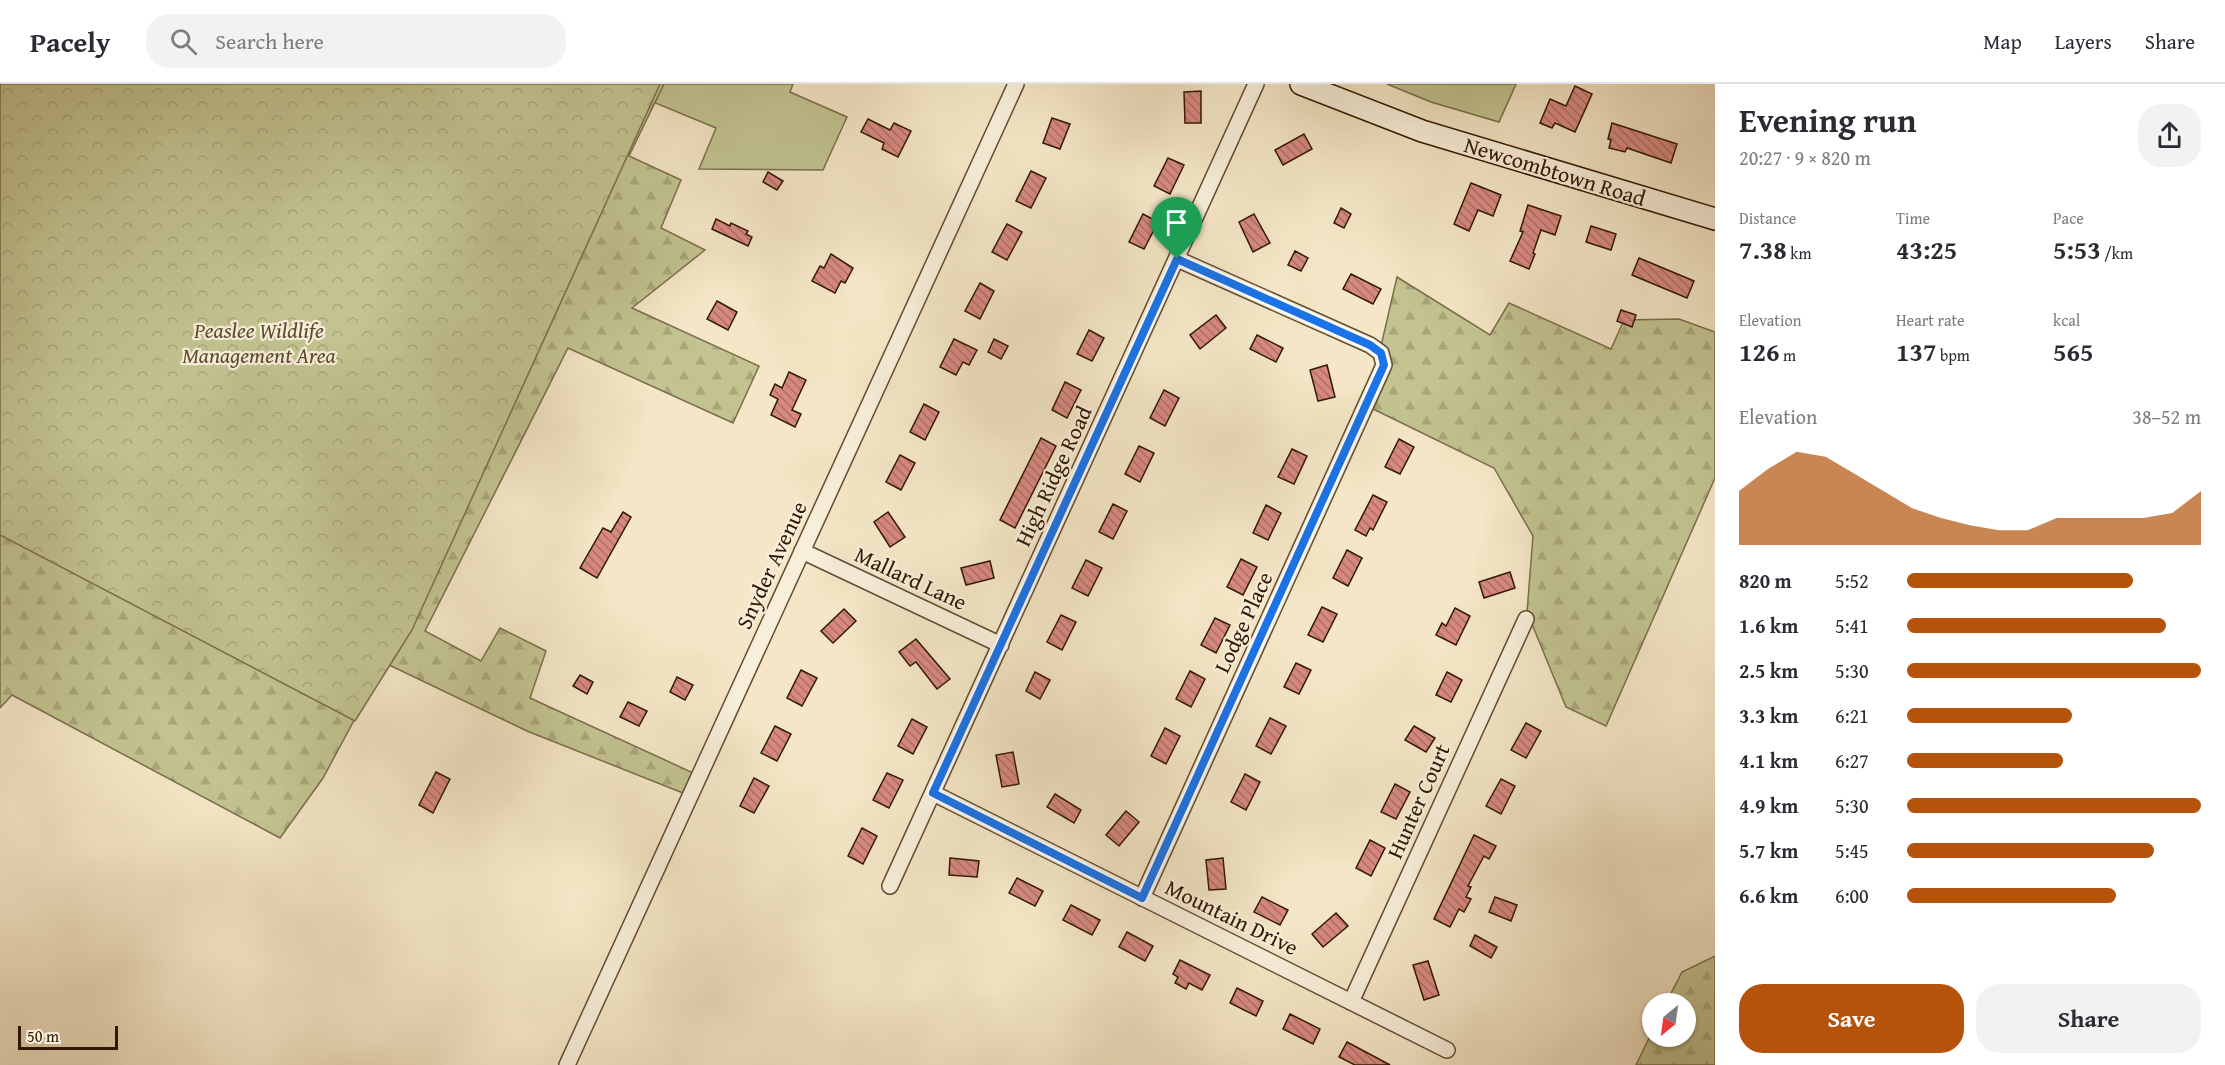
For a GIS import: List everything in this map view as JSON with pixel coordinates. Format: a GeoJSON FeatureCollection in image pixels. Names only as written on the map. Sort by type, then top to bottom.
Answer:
{"type":"FeatureCollection","features":[{"type":"Feature","properties":{"kind":"street","name":"Snyder Avenue"},"geometry":{"type":"LineString","coordinates":[[567,1065],[1016,84]]}},
{"type":"Feature","properties":{"kind":"street","name":"High Ridge Road"},"geometry":{"type":"LineString","coordinates":[[890,886],[1256,84]]}},
{"type":"Feature","properties":{"kind":"street","name":"Newcombtown Road"},"geometry":{"type":"LineString","coordinates":[[1301,84],[1433,134],[1715,219]]}},
{"type":"Feature","properties":{"kind":"street","name":"Lodge Place"},"geometry":{"type":"LineString","coordinates":[[1142,898],[1384,365],[1381,353],[1370,345],[1177,259]]}},
{"type":"Feature","properties":{"kind":"street","name":"Mallard Lane"},"geometry":{"type":"LineString","coordinates":[[802,551],[1001,645]]}},
{"type":"Feature","properties":{"kind":"street","name":"Hunter Court"},"geometry":{"type":"LineString","coordinates":[[1351,1002],[1526,619]]}},
{"type":"Feature","properties":{"kind":"street","name":"Mountain Drive"},"geometry":{"type":"LineString","coordinates":[[933,793],[1448,1050]]}},
{"type":"Feature","properties":{"kind":"green space","name":"Peaslee Wildlife Management Area"},"geometry":{"type":"Polygon","coordinates":[[[0,84],[664,84],[629,156],[681,180],[661,228],[705,250],[632,308],[759,366],[733,423],[568,348],[425,631],[481,661],[500,628],[546,651],[530,698],[702,777],[693,797],[527,731],[385,663],[323,778],[280,838],[12,695],[0,708],[0,84]]]}},
{"type":"Feature","properties":{"kind":"green space","name":"Peaslee Wildlife Management Area"},"geometry":{"type":"Polygon","coordinates":[[[0,84],[660,84],[412,630],[355,721],[0,535],[0,84]]]}},
{"type":"Feature","properties":{"kind":"green space"},"geometry":{"type":"Polygon","coordinates":[[[664,84],[793,84],[790,92],[847,117],[823,170],[699,169],[716,128],[653,102],[664,84]]]}},
{"type":"Feature","properties":{"kind":"green space"},"geometry":{"type":"Polygon","coordinates":[[[1387,84],[1516,84],[1499,122],[1431,102],[1387,84]]]}},
{"type":"Feature","properties":{"kind":"green space"},"geometry":{"type":"Polygon","coordinates":[[[1397,277],[1490,335],[1509,303],[1611,349],[1624,320],[1679,319],[1715,332],[1715,478],[1606,726],[1566,707],[1527,612],[1533,536],[1494,468],[1367,406],[1397,277]]]}},
{"type":"Feature","properties":{"kind":"green space"},"geometry":{"type":"Polygon","coordinates":[[[1715,956],[1715,1065],[1636,1065],[1645,1047],[1696,1047],[1696,993],[1671,993],[1682,972],[1715,956]]]}},
{"type":"Feature","properties":{"kind":"building"},"geometry":{"type":"Polygon","coordinates":[[[1575,86],[1592,94],[1575,132],[1555,123],[1552,128],[1540,123],[1550,99],[1566,106],[1575,86]]]}},
{"type":"Feature","properties":{"kind":"building"},"geometry":{"type":"Polygon","coordinates":[[[1201,91],[1201,123],[1185,123],[1184,92],[1201,91]]]}},
{"type":"Feature","properties":{"kind":"building"},"geometry":{"type":"Polygon","coordinates":[[[1052,118],[1070,124],[1060,149],[1043,143],[1052,118]]]}},
{"type":"Feature","properties":{"kind":"building"},"geometry":{"type":"Polygon","coordinates":[[[868,119],[890,130],[894,123],[911,131],[898,157],[882,149],[884,143],[861,132],[868,119]]]}},
{"type":"Feature","properties":{"kind":"building"},"geometry":{"type":"Polygon","coordinates":[[[1612,123],[1677,144],[1671,163],[1627,148],[1625,152],[1609,148],[1611,140],[1608,139],[1612,123]]]}},
{"type":"Feature","properties":{"kind":"building"},"geometry":{"type":"Polygon","coordinates":[[[1304,134],[1312,149],[1283,165],[1275,150],[1304,134]]]}},
{"type":"Feature","properties":{"kind":"building"},"geometry":{"type":"Polygon","coordinates":[[[1168,158],[1184,165],[1170,194],[1154,186],[1168,158]]]}},
{"type":"Feature","properties":{"kind":"building"},"geometry":{"type":"Polygon","coordinates":[[[1031,171],[1046,178],[1031,208],[1016,201],[1031,171]]]}},
{"type":"Feature","properties":{"kind":"building"},"geometry":{"type":"Polygon","coordinates":[[[768,172],[783,181],[777,190],[763,182],[768,172]]]}},
{"type":"Feature","properties":{"kind":"building"},"geometry":{"type":"Polygon","coordinates":[[[1471,183],[1501,195],[1493,216],[1478,210],[1469,231],[1454,224],[1471,183]]]}},
{"type":"Feature","properties":{"kind":"building"},"geometry":{"type":"Polygon","coordinates":[[[1528,205],[1561,216],[1555,235],[1541,230],[1529,269],[1510,261],[1523,232],[1520,231],[1528,205]]]}},
{"type":"Feature","properties":{"kind":"building"},"geometry":{"type":"Polygon","coordinates":[[[1341,208],[1351,214],[1344,228],[1334,223],[1341,208]]]}},
{"type":"Feature","properties":{"kind":"building"},"geometry":{"type":"Polygon","coordinates":[[[1143,214],[1158,222],[1144,249],[1129,242],[1143,214]]]}},
{"type":"Feature","properties":{"kind":"building"},"geometry":{"type":"Polygon","coordinates":[[[1254,214],[1270,243],[1253,252],[1239,222],[1254,214]]]}},
{"type":"Feature","properties":{"kind":"building"},"geometry":{"type":"Polygon","coordinates":[[[716,219],[748,231],[746,234],[752,237],[748,246],[712,229],[716,219]]]}},
{"type":"Feature","properties":{"kind":"building"},"geometry":{"type":"Polygon","coordinates":[[[1007,224],[1022,232],[1007,260],[992,252],[1007,224]]]}},
{"type":"Feature","properties":{"kind":"building"},"geometry":{"type":"Polygon","coordinates":[[[1591,226],[1616,234],[1611,250],[1586,242],[1591,226]]]}},
{"type":"Feature","properties":{"kind":"building"},"geometry":{"type":"Polygon","coordinates":[[[1295,251],[1308,258],[1301,271],[1288,265],[1295,251]]]}},
{"type":"Feature","properties":{"kind":"building"},"geometry":{"type":"Polygon","coordinates":[[[831,254],[853,268],[845,283],[841,281],[835,293],[812,281],[820,266],[824,268],[831,254]]]}},
{"type":"Feature","properties":{"kind":"building"},"geometry":{"type":"Polygon","coordinates":[[[1639,258],[1694,281],[1687,298],[1632,275],[1639,258]]]}},
{"type":"Feature","properties":{"kind":"building"},"geometry":{"type":"Polygon","coordinates":[[[1351,274],[1381,289],[1373,304],[1343,289],[1351,274]]]}},
{"type":"Feature","properties":{"kind":"building"},"geometry":{"type":"Polygon","coordinates":[[[980,283],[994,291],[980,319],[965,311],[980,283]]]}},
{"type":"Feature","properties":{"kind":"building"},"geometry":{"type":"Polygon","coordinates":[[[717,301],[737,312],[728,330],[707,319],[717,301]]]}},
{"type":"Feature","properties":{"kind":"building"},"geometry":{"type":"Polygon","coordinates":[[[1621,310],[1636,315],[1632,327],[1617,321],[1621,310]]]}},
{"type":"Feature","properties":{"kind":"building"},"geometry":{"type":"Polygon","coordinates":[[[1216,315],[1226,328],[1200,349],[1190,335],[1216,315]]]}},
{"type":"Feature","properties":{"kind":"building"},"geometry":{"type":"Polygon","coordinates":[[[1089,330],[1104,338],[1092,361],[1077,354],[1089,330]]]}},
{"type":"Feature","properties":{"kind":"building"},"geometry":{"type":"Polygon","coordinates":[[[1257,335],[1283,348],[1276,362],[1250,349],[1257,335]]]}},
{"type":"Feature","properties":{"kind":"building"},"geometry":{"type":"Polygon","coordinates":[[[954,339],[977,350],[969,365],[963,362],[956,375],[940,367],[954,339]]]}},
{"type":"Feature","properties":{"kind":"building"},"geometry":{"type":"Polygon","coordinates":[[[994,339],[1008,346],[1001,359],[988,352],[994,339]]]}},
{"type":"Feature","properties":{"kind":"building"},"geometry":{"type":"Polygon","coordinates":[[[1327,365],[1335,397],[1318,401],[1310,370],[1327,365]]]}},
{"type":"Feature","properties":{"kind":"building"},"geometry":{"type":"Polygon","coordinates":[[[789,372],[806,380],[792,410],[801,414],[795,427],[771,415],[778,399],[770,395],[775,384],[782,388],[789,372]]]}},
{"type":"Feature","properties":{"kind":"building"},"geometry":{"type":"Polygon","coordinates":[[[1065,382],[1081,390],[1067,418],[1052,410],[1065,382]]]}},
{"type":"Feature","properties":{"kind":"building"},"geometry":{"type":"Polygon","coordinates":[[[1164,390],[1179,398],[1165,426],[1150,418],[1164,390]]]}},
{"type":"Feature","properties":{"kind":"building"},"geometry":{"type":"Polygon","coordinates":[[[924,404],[939,412],[925,440],[910,432],[924,404]]]}},
{"type":"Feature","properties":{"kind":"building"},"geometry":{"type":"Polygon","coordinates":[[[1041,438],[1056,446],[1015,528],[1000,520],[1041,438]]]}},
{"type":"Feature","properties":{"kind":"building"},"geometry":{"type":"Polygon","coordinates":[[[1399,439],[1414,447],[1400,474],[1385,467],[1399,439]]]}},
{"type":"Feature","properties":{"kind":"building"},"geometry":{"type":"Polygon","coordinates":[[[1139,446],[1154,453],[1140,482],[1125,474],[1139,446]]]}},
{"type":"Feature","properties":{"kind":"building"},"geometry":{"type":"Polygon","coordinates":[[[1292,449],[1307,456],[1294,484],[1278,477],[1292,449]]]}},
{"type":"Feature","properties":{"kind":"building"},"geometry":{"type":"Polygon","coordinates":[[[900,455],[915,463],[901,490],[886,482],[900,455]]]}},
{"type":"Feature","properties":{"kind":"building"},"geometry":{"type":"Polygon","coordinates":[[[1373,495],[1387,502],[1373,530],[1370,528],[1366,536],[1355,530],[1373,495]]]}},
{"type":"Feature","properties":{"kind":"building"},"geometry":{"type":"Polygon","coordinates":[[[1113,504],[1127,511],[1113,539],[1099,532],[1113,504]]]}},
{"type":"Feature","properties":{"kind":"building"},"geometry":{"type":"Polygon","coordinates":[[[1266,505],[1281,513],[1268,540],[1253,533],[1266,505]]]}},
{"type":"Feature","properties":{"kind":"building"},"geometry":{"type":"Polygon","coordinates":[[[623,512],[631,517],[597,578],[580,568],[603,528],[611,532],[623,512]]]}},
{"type":"Feature","properties":{"kind":"building"},"geometry":{"type":"Polygon","coordinates":[[[888,512],[905,537],[890,547],[874,522],[888,512]]]}},
{"type":"Feature","properties":{"kind":"building"},"geometry":{"type":"Polygon","coordinates":[[[1347,550],[1362,558],[1348,586],[1333,578],[1347,550]]]}},
{"type":"Feature","properties":{"kind":"building"},"geometry":{"type":"Polygon","coordinates":[[[1241,559],[1257,567],[1243,595],[1227,587],[1241,559]]]}},
{"type":"Feature","properties":{"kind":"building"},"geometry":{"type":"Polygon","coordinates":[[[1086,560],[1102,568],[1088,596],[1072,588],[1086,560]]]}},
{"type":"Feature","properties":{"kind":"building"},"geometry":{"type":"Polygon","coordinates":[[[990,561],[994,578],[966,585],[961,568],[990,561]]]}},
{"type":"Feature","properties":{"kind":"building"},"geometry":{"type":"Polygon","coordinates":[[[1510,572],[1515,588],[1484,598],[1479,582],[1510,572]]]}},
{"type":"Feature","properties":{"kind":"building"},"geometry":{"type":"Polygon","coordinates":[[[1322,607],[1337,614],[1323,642],[1308,635],[1322,607]]]}},
{"type":"Feature","properties":{"kind":"building"},"geometry":{"type":"Polygon","coordinates":[[[1455,608],[1470,616],[1456,645],[1436,635],[1442,623],[1446,626],[1455,608]]]}},
{"type":"Feature","properties":{"kind":"building"},"geometry":{"type":"Polygon","coordinates":[[[844,609],[856,621],[833,643],[821,631],[844,609]]]}},
{"type":"Feature","properties":{"kind":"building"},"geometry":{"type":"Polygon","coordinates":[[[1061,615],[1076,622],[1062,650],[1047,642],[1061,615]]]}},
{"type":"Feature","properties":{"kind":"building"},"geometry":{"type":"Polygon","coordinates":[[[1215,618],[1230,625],[1216,653],[1201,645],[1215,618]]]}},
{"type":"Feature","properties":{"kind":"building"},"geometry":{"type":"Polygon","coordinates":[[[916,639],[950,679],[937,689],[916,662],[910,666],[899,652],[916,639]]]}},
{"type":"Feature","properties":{"kind":"building"},"geometry":{"type":"Polygon","coordinates":[[[1296,663],[1311,670],[1299,694],[1284,687],[1296,663]]]}},
{"type":"Feature","properties":{"kind":"building"},"geometry":{"type":"Polygon","coordinates":[[[801,670],[817,678],[802,706],[787,698],[801,670]]]}},
{"type":"Feature","properties":{"kind":"building"},"geometry":{"type":"Polygon","coordinates":[[[1190,671],[1205,679],[1191,707],[1176,699],[1190,671]]]}},
{"type":"Feature","properties":{"kind":"building"},"geometry":{"type":"Polygon","coordinates":[[[1035,672],[1050,680],[1040,699],[1026,691],[1035,672]]]}},
{"type":"Feature","properties":{"kind":"building"},"geometry":{"type":"Polygon","coordinates":[[[1447,672],[1462,680],[1451,702],[1436,695],[1447,672]]]}},
{"type":"Feature","properties":{"kind":"building"},"geometry":{"type":"Polygon","coordinates":[[[580,675],[593,682],[587,694],[573,686],[580,675]]]}},
{"type":"Feature","properties":{"kind":"building"},"geometry":{"type":"Polygon","coordinates":[[[677,677],[693,685],[685,700],[670,692],[677,677]]]}},
{"type":"Feature","properties":{"kind":"building"},"geometry":{"type":"Polygon","coordinates":[[[628,702],[647,711],[639,726],[620,717],[628,702]]]}},
{"type":"Feature","properties":{"kind":"building"},"geometry":{"type":"Polygon","coordinates":[[[1270,718],[1286,726],[1271,754],[1256,746],[1270,718]]]}},
{"type":"Feature","properties":{"kind":"building"},"geometry":{"type":"Polygon","coordinates":[[[912,719],[927,727],[913,754],[898,746],[912,719]]]}},
{"type":"Feature","properties":{"kind":"building"},"geometry":{"type":"Polygon","coordinates":[[[1526,723],[1541,731],[1526,758],[1511,750],[1526,723]]]}},
{"type":"Feature","properties":{"kind":"building"},"geometry":{"type":"Polygon","coordinates":[[[775,726],[791,734],[777,761],[761,753],[775,726]]]}},
{"type":"Feature","properties":{"kind":"building"},"geometry":{"type":"Polygon","coordinates":[[[1414,726],[1435,738],[1426,752],[1405,740],[1414,726]]]}},
{"type":"Feature","properties":{"kind":"building"},"geometry":{"type":"Polygon","coordinates":[[[1165,728],[1180,736],[1166,764],[1151,756],[1165,728]]]}},
{"type":"Feature","properties":{"kind":"building"},"geometry":{"type":"Polygon","coordinates":[[[1013,752],[1019,784],[1002,787],[996,755],[1013,752]]]}},
{"type":"Feature","properties":{"kind":"building"},"geometry":{"type":"Polygon","coordinates":[[[436,772],[450,779],[433,813],[419,805],[436,772]]]}},
{"type":"Feature","properties":{"kind":"building"},"geometry":{"type":"Polygon","coordinates":[[[887,773],[903,780],[889,808],[873,800],[887,773]]]}},
{"type":"Feature","properties":{"kind":"building"},"geometry":{"type":"Polygon","coordinates":[[[1245,774],[1260,782],[1246,810],[1231,802],[1245,774]]]}},
{"type":"Feature","properties":{"kind":"building"},"geometry":{"type":"Polygon","coordinates":[[[754,778],[769,786],[754,813],[740,806],[754,778]]]}},
{"type":"Feature","properties":{"kind":"building"},"geometry":{"type":"Polygon","coordinates":[[[1501,779],[1515,786],[1501,814],[1486,806],[1501,779]]]}},
{"type":"Feature","properties":{"kind":"building"},"geometry":{"type":"Polygon","coordinates":[[[1395,784],[1410,792],[1396,819],[1381,812],[1395,784]]]}},
{"type":"Feature","properties":{"kind":"building"},"geometry":{"type":"Polygon","coordinates":[[[1055,794],[1081,810],[1074,823],[1047,807],[1055,794]]]}},
{"type":"Feature","properties":{"kind":"building"},"geometry":{"type":"Polygon","coordinates":[[[1126,811],[1139,822],[1119,846],[1106,835],[1126,811]]]}},
{"type":"Feature","properties":{"kind":"building"},"geometry":{"type":"Polygon","coordinates":[[[862,828],[877,836],[863,864],[848,856],[862,828]]]}},
{"type":"Feature","properties":{"kind":"building"},"geometry":{"type":"Polygon","coordinates":[[[1474,835],[1496,846],[1489,859],[1484,856],[1468,886],[1471,887],[1466,897],[1471,899],[1464,912],[1459,909],[1450,927],[1434,919],[1474,835]]]}},
{"type":"Feature","properties":{"kind":"building"},"geometry":{"type":"Polygon","coordinates":[[[1370,840],[1385,848],[1371,876],[1356,868],[1370,840]]]}},
{"type":"Feature","properties":{"kind":"building"},"geometry":{"type":"Polygon","coordinates":[[[950,858],[979,861],[977,877],[949,875],[950,858]]]}},
{"type":"Feature","properties":{"kind":"building"},"geometry":{"type":"Polygon","coordinates":[[[1223,858],[1226,889],[1209,890],[1206,860],[1223,858]]]}},
{"type":"Feature","properties":{"kind":"building"},"geometry":{"type":"Polygon","coordinates":[[[1017,878],[1043,891],[1035,906],[1009,893],[1017,878]]]}},
{"type":"Feature","properties":{"kind":"building"},"geometry":{"type":"Polygon","coordinates":[[[1262,897],[1288,910],[1280,925],[1254,912],[1262,897]]]}},
{"type":"Feature","properties":{"kind":"building"},"geometry":{"type":"Polygon","coordinates":[[[1495,897],[1517,905],[1511,921],[1489,912],[1495,897]]]}},
{"type":"Feature","properties":{"kind":"building"},"geometry":{"type":"Polygon","coordinates":[[[1071,905],[1100,920],[1092,935],[1063,920],[1071,905]]]}},
{"type":"Feature","properties":{"kind":"building"},"geometry":{"type":"Polygon","coordinates":[[[1336,913],[1348,926],[1323,947],[1312,934],[1336,913]]]}},
{"type":"Feature","properties":{"kind":"building"},"geometry":{"type":"Polygon","coordinates":[[[1127,932],[1153,946],[1145,961],[1119,947],[1127,932]]]}},
{"type":"Feature","properties":{"kind":"building"},"geometry":{"type":"Polygon","coordinates":[[[1475,935],[1497,947],[1491,958],[1470,946],[1475,935]]]}},
{"type":"Feature","properties":{"kind":"building"},"geometry":{"type":"Polygon","coordinates":[[[1180,960],[1210,975],[1202,990],[1189,983],[1186,989],[1175,983],[1178,977],[1173,974],[1180,960]]]}},
{"type":"Feature","properties":{"kind":"building"},"geometry":{"type":"Polygon","coordinates":[[[1428,961],[1439,995],[1424,1000],[1413,965],[1428,961]]]}},
{"type":"Feature","properties":{"kind":"building"},"geometry":{"type":"Polygon","coordinates":[[[1237,988],[1263,1001],[1256,1016],[1230,1003],[1237,988]]]}},
{"type":"Feature","properties":{"kind":"building"},"geometry":{"type":"Polygon","coordinates":[[[1290,1014],[1320,1029],[1313,1044],[1283,1029],[1290,1014]]]}},
{"type":"Feature","properties":{"kind":"building"},"geometry":{"type":"Polygon","coordinates":[[[1347,1042],[1390,1065],[1355,1065],[1339,1057],[1347,1042]]]}},
{"type":"Feature","properties":{"kind":"route"},"geometry":{"type":"LineString","coordinates":[[1177,259],[1370,345],[1381,353],[1384,365],[1142,898],[933,793],[1177,259]]}}]}
